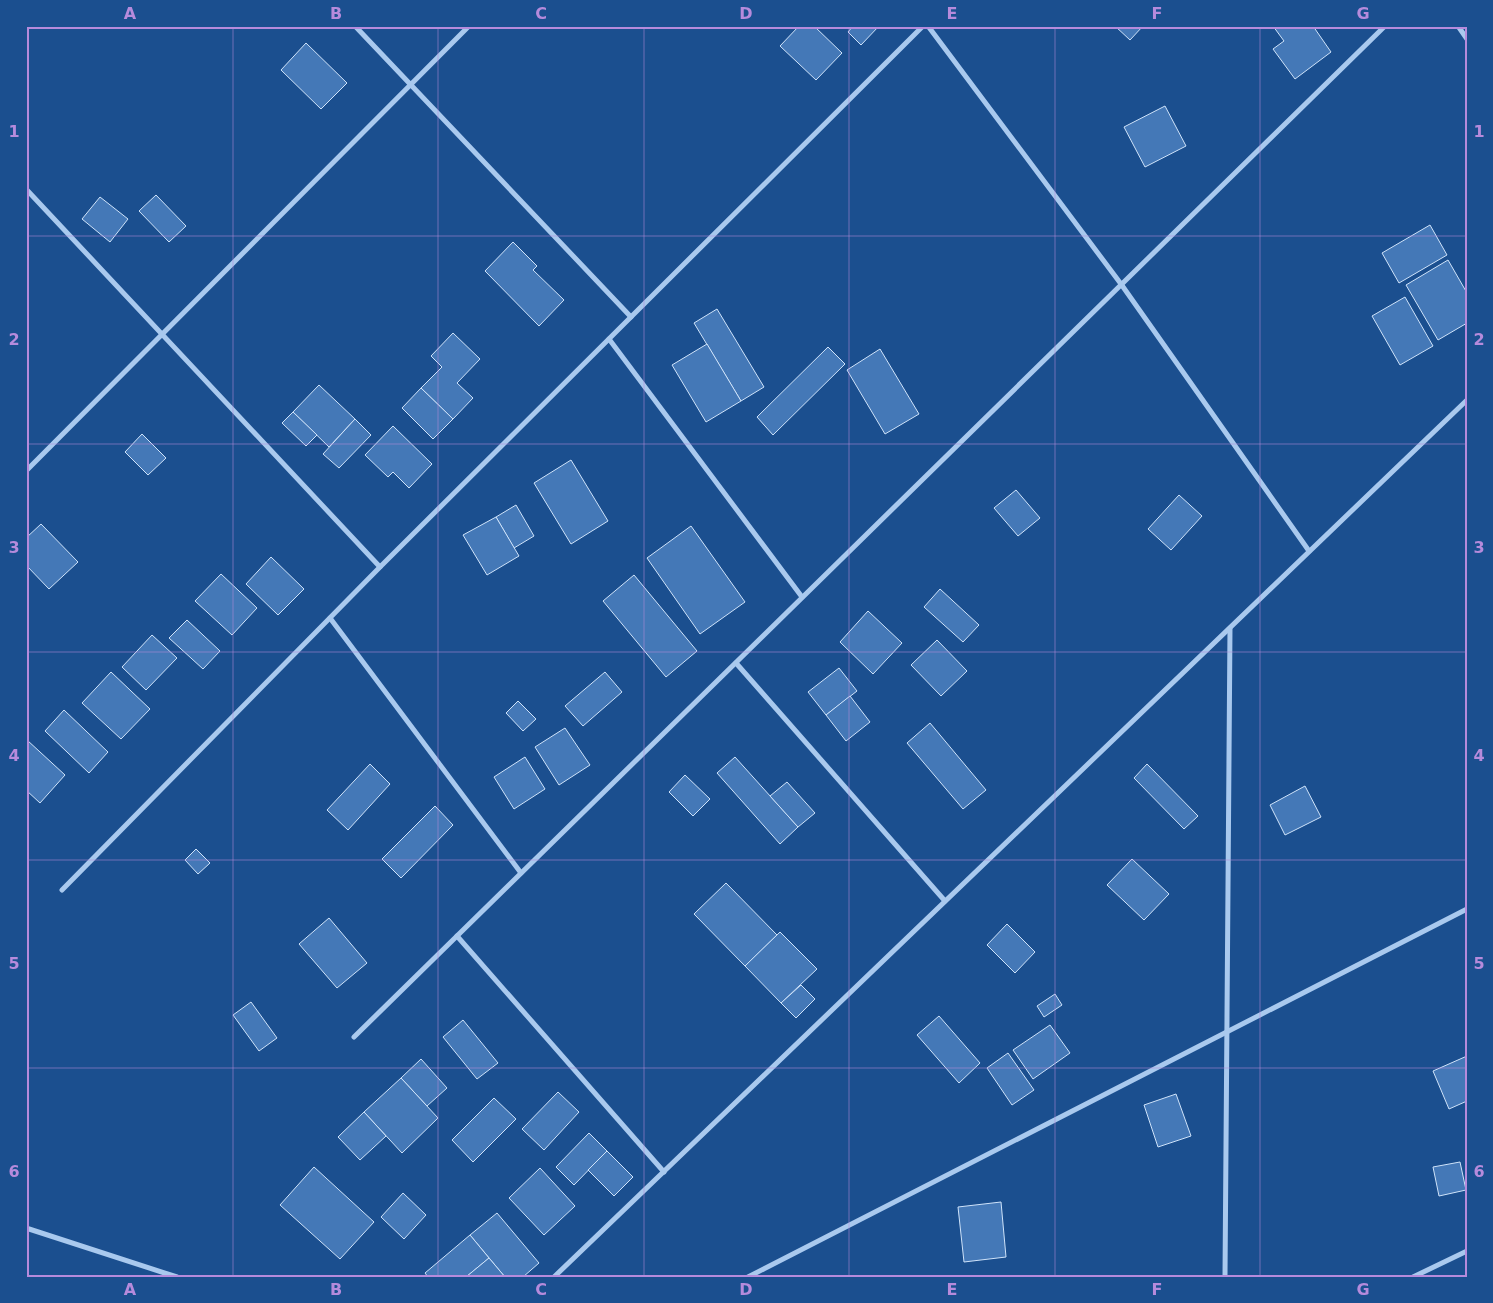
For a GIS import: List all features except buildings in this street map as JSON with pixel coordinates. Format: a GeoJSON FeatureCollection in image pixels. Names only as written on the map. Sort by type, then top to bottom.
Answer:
{"type":"FeatureCollection","features":[{"type":"Feature","properties":{"kind":"street"},"geometry":{"type":"LineString","coordinates":[[354,26],[631,317]]}},
{"type":"Feature","properties":{"kind":"street"},"geometry":{"type":"LineString","coordinates":[[26,471],[468,26]]}},
{"type":"Feature","properties":{"kind":"street"},"geometry":{"type":"LineString","coordinates":[[62,890],[380,567],[923,26]]}},
{"type":"Feature","properties":{"kind":"street"},"geometry":{"type":"LineString","coordinates":[[928,26],[1121,284],[1309,551]]}},
{"type":"Feature","properties":{"kind":"street"},"geometry":{"type":"LineString","coordinates":[[354,1037],[1385,26]]}},
{"type":"Feature","properties":{"kind":"street"},"geometry":{"type":"LineString","coordinates":[[1458,26],[1467,39]]}},
{"type":"Feature","properties":{"kind":"street"},"geometry":{"type":"LineString","coordinates":[[26,189],[380,567]]}},
{"type":"Feature","properties":{"kind":"street"},"geometry":{"type":"LineString","coordinates":[[609,339],[802,597]]}},
{"type":"Feature","properties":{"kind":"street"},"geometry":{"type":"LineString","coordinates":[[554,1277],[1467,400]]}},
{"type":"Feature","properties":{"kind":"street"},"geometry":{"type":"LineString","coordinates":[[330,618],[521,873]]}},
{"type":"Feature","properties":{"kind":"street"},"geometry":{"type":"LineString","coordinates":[[1225,1277],[1230,628]]}},
{"type":"Feature","properties":{"kind":"street"},"geometry":{"type":"LineString","coordinates":[[736,662],[945,901]]}},
{"type":"Feature","properties":{"kind":"street"},"geometry":{"type":"LineString","coordinates":[[748,1277],[1467,909]]}},
{"type":"Feature","properties":{"kind":"street"},"geometry":{"type":"LineString","coordinates":[[458,936],[664,1172]]}},
{"type":"Feature","properties":{"kind":"street"},"geometry":{"type":"LineString","coordinates":[[26,1228],[177,1277]]}},
{"type":"Feature","properties":{"kind":"street"},"geometry":{"type":"LineString","coordinates":[[1413,1277],[1467,1252]]}}]}
